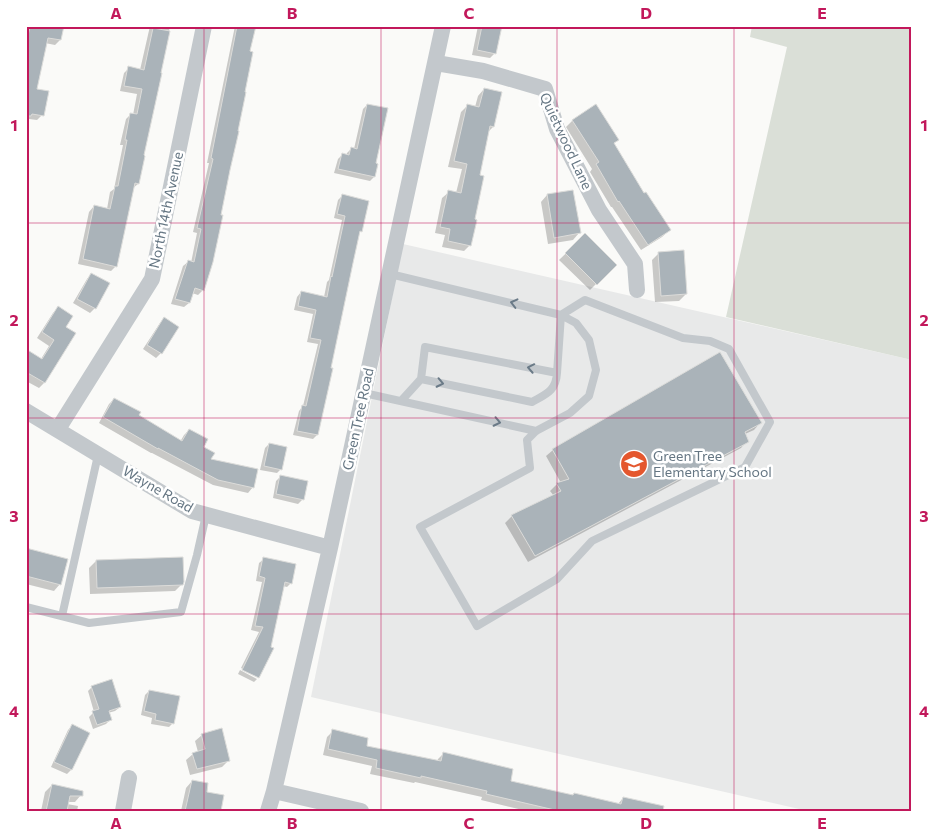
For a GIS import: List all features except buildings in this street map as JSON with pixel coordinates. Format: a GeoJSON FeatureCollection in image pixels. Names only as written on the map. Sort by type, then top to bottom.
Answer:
{"type":"FeatureCollection","features":[{"type":"Feature","properties":{"kind":"street","name":"North 14th Avenue"},"geometry":{"type":"LineString","coordinates":[[58,429],[152,279],[204,26]]}},
{"type":"Feature","properties":{"kind":"street","name":"Green Tree Road"},"geometry":{"type":"LineString","coordinates":[[268,811],[330,548],[443,26]]}},
{"type":"Feature","properties":{"kind":"street","name":"Quietwood Lane"},"geometry":{"type":"LineString","coordinates":[[436,62],[483,71],[545,89],[557,129],[599,210],[635,264],[638,290]]}},
{"type":"Feature","properties":{"kind":"street","name":"Wayne Road"},"geometry":{"type":"LineString","coordinates":[[26,411],[192,511],[330,548]]}},
{"type":"Feature","properties":{"kind":"street"},"geometry":{"type":"LineString","coordinates":[[123,811],[129,778]]}},
{"type":"Feature","properties":{"kind":"street"},"geometry":{"type":"LineString","coordinates":[[274,791],[361,811]]}},
{"type":"Feature","properties":{"kind":"lane"},"geometry":{"type":"LineString","coordinates":[[390,274],[561,315],[576,323],[589,340],[596,370],[589,396],[570,413],[536,431],[528,440],[530,468],[420,527],[477,626],[558,580],[592,541],[745,467],[770,422],[729,349],[710,341],[683,338],[585,300],[561,315]]}},
{"type":"Feature","properties":{"kind":"lane"},"geometry":{"type":"LineString","coordinates":[[421,379],[532,402],[551,391],[556,382],[561,315]]}},
{"type":"Feature","properties":{"kind":"lane"},"geometry":{"type":"LineString","coordinates":[[401,401],[421,379],[425,347],[557,373]]}},
{"type":"Feature","properties":{"kind":"lane"},"geometry":{"type":"LineString","coordinates":[[364,393],[536,431]]}},
{"type":"Feature","properties":{"kind":"lane"},"geometry":{"type":"LineString","coordinates":[[62,616],[98,454]]}},
{"type":"Feature","properties":{"kind":"lane"},"geometry":{"type":"LineString","coordinates":[[26,607],[88,623],[181,612],[206,515]]}},
{"type":"Feature","properties":{"kind":"shaded area"},"geometry":{"type":"Polygon","coordinates":[[[752,26],[912,26],[912,360],[726,317],[787,47],[750,37],[752,26]]]}},
{"type":"Feature","properties":{"kind":"shaded area"},"geometry":{"type":"Polygon","coordinates":[[[403,244],[912,360],[912,811],[808,811],[311,697],[403,244]]]}},
{"type":"Feature","properties":{"kind":"place","name":"Green Tree Elementary School"},"geometry":{"type":"Point","coordinates":[634,464]}}]}
